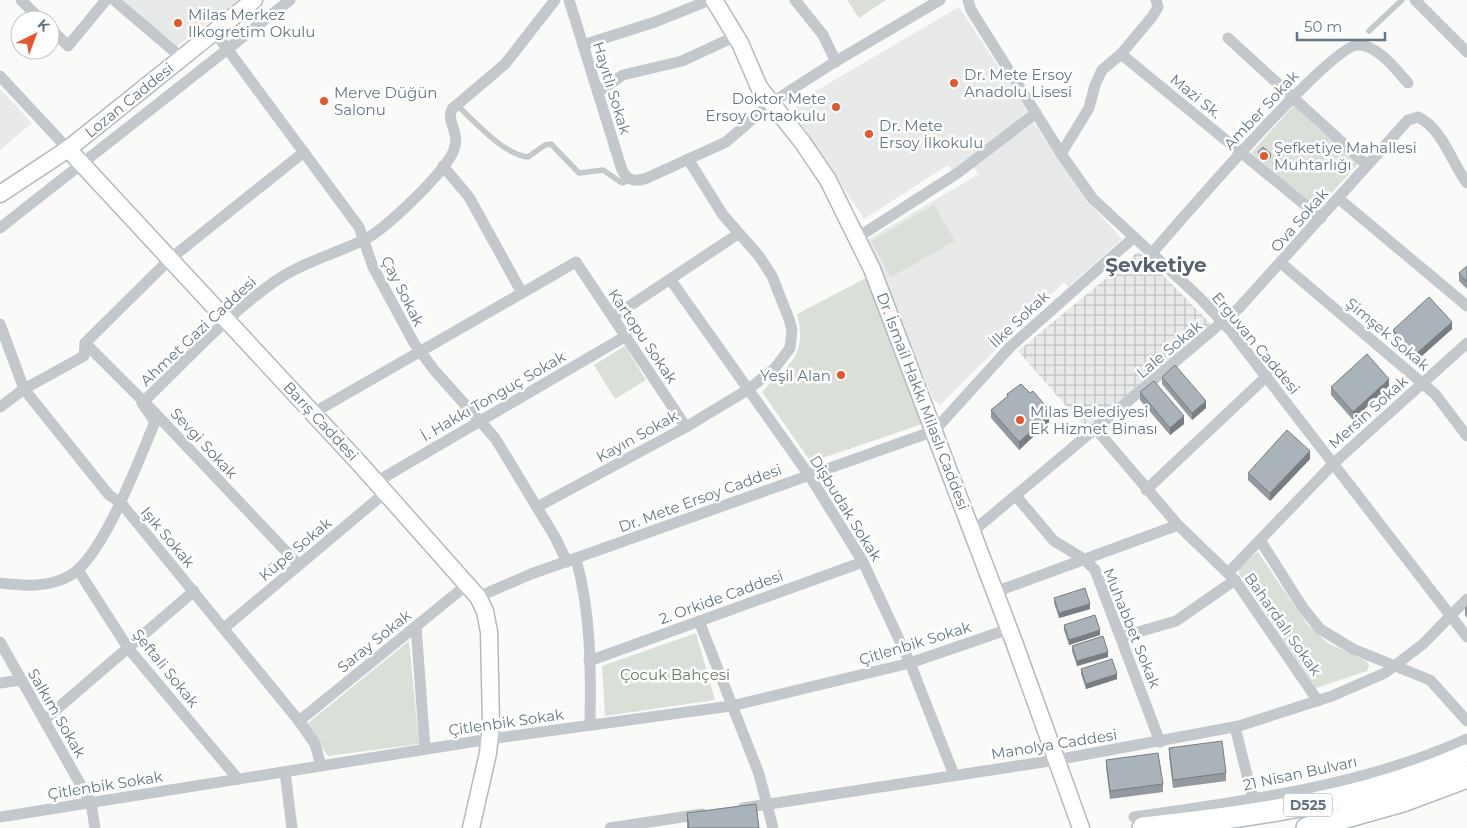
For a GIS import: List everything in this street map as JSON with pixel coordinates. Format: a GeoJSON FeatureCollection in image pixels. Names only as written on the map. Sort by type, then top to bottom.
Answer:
{"type":"FeatureCollection","features":[{"type":"Feature","properties":{"kind":"highway","name":"D525"},"geometry":{"type":"LineString","coordinates":[[1139,822],[1246,816],[1331,800],[1387,785],[1467,755]]}},
{"type":"Feature","properties":{"kind":"highway","name":"D525"},"geometry":{"type":"LineString","coordinates":[[1307,828],[1404,801],[1467,777]]}},
{"type":"Feature","properties":{"kind":"street"},"geometry":{"type":"LineString","coordinates":[[21,0],[32,10]]}},
{"type":"Feature","properties":{"kind":"street"},"geometry":{"type":"LineString","coordinates":[[60,38],[68,46],[106,0]]}},
{"type":"Feature","properties":{"kind":"street"},"geometry":{"type":"LineString","coordinates":[[114,0],[182,58]]}},
{"type":"Feature","properties":{"kind":"street","name":"Lozan Caddesi"},"geometry":{"type":"LineString","coordinates":[[0,194],[68,149],[254,0]]}},
{"type":"Feature","properties":{"kind":"street"},"geometry":{"type":"LineString","coordinates":[[0,228],[290,0]]}},
{"type":"Feature","properties":{"kind":"street"},"geometry":{"type":"LineString","coordinates":[[456,104],[505,64],[555,0]]}},
{"type":"Feature","properties":{"kind":"street","name":"Hayıtlı Sokak"},"geometry":{"type":"LineString","coordinates":[[569,0],[622,170],[631,180]]}},
{"type":"Feature","properties":{"kind":"street"},"geometry":{"type":"LineString","coordinates":[[583,45],[664,19],[712,0]]}},
{"type":"Feature","properties":{"kind":"street","name":"Dr. İsmail Hakkı Milaslı Caddesi"},"geometry":{"type":"LineString","coordinates":[[712,0],[736,36],[759,87],[815,160],[858,237],[872,269],[1009,629],[1081,828]]}},
{"type":"Feature","properties":{"kind":"street"},"geometry":{"type":"LineString","coordinates":[[795,0],[823,35],[836,62]]}},
{"type":"Feature","properties":{"kind":"street"},"geometry":{"type":"LineString","coordinates":[[631,180],[647,178],[726,142],[771,104],[836,62],[940,0]]}},
{"type":"Feature","properties":{"kind":"street","name":"Erguvan Caddesi"},"geometry":{"type":"LineString","coordinates":[[968,0],[971,10],[1062,154],[1093,199],[1223,323],[1267,376],[1467,638]]}},
{"type":"Feature","properties":{"kind":"street"},"geometry":{"type":"LineString","coordinates":[[1062,154],[1089,108],[1098,77],[1102,70],[1121,54],[1157,10],[1156,0]]}},
{"type":"Feature","properties":{"kind":"street"},"geometry":{"type":"LineString","coordinates":[[1415,0],[1467,52]]}},
{"type":"Feature","properties":{"kind":"street","name":"Çay Sokak"},"geometry":{"type":"LineString","coordinates":[[214,31],[359,227],[378,278],[420,352],[496,438],[572,561],[584,591],[590,661],[590,725]]}},
{"type":"Feature","properties":{"kind":"street"},"geometry":{"type":"LineString","coordinates":[[598,92],[623,75],[682,61],[736,36]]}},
{"type":"Feature","properties":{"kind":"street"},"geometry":{"type":"LineString","coordinates":[[1228,38],[1367,165]]}},
{"type":"Feature","properties":{"kind":"street","name":"Amber Sokak"},"geometry":{"type":"LineString","coordinates":[[1151,254],[1292,97],[1315,75],[1354,45],[1371,48],[1392,65],[1408,83]]}},
{"type":"Feature","properties":{"kind":"street","name":"Mazi Sk."},"geometry":{"type":"LineString","coordinates":[[1121,54],[1321,218]]}},
{"type":"Feature","properties":{"kind":"street","name":"Barış Caddesi"},"geometry":{"type":"LineString","coordinates":[[0,76],[381,487],[478,597],[485,611],[489,632],[490,739],[471,828]]}},
{"type":"Feature","properties":{"kind":"street","name":"Ahmet Gazi Caddesi"},"geometry":{"type":"LineString","coordinates":[[0,583],[33,586],[47,584],[62,580],[78,570],[89,557],[121,503],[155,422],[142,402],[262,291],[288,273],[364,239],[383,227],[443,166],[455,145],[456,132],[450,118],[456,104]]}},
{"type":"Feature","properties":{"kind":"street"},"geometry":{"type":"LineString","coordinates":[[858,237],[964,168],[1036,113]]}},
{"type":"Feature","properties":{"kind":"street","name":"Ova Sokak"},"geometry":{"type":"LineString","coordinates":[[1223,323],[1281,263],[1405,122],[1412,117],[1423,120],[1440,137],[1467,183]]}},
{"type":"Feature","properties":{"kind":"street"},"geometry":{"type":"LineString","coordinates":[[0,407],[24,389],[84,356],[85,343],[170,259],[304,152]]}},
{"type":"Feature","properties":{"kind":"street","name":"Kayın Sokak"},"geometry":{"type":"LineString","coordinates":[[537,507],[749,390],[763,380],[785,357],[790,348],[792,330],[772,276],[758,256],[719,210],[688,159]]}},
{"type":"Feature","properties":{"kind":"street"},"geometry":{"type":"LineString","coordinates":[[313,413],[522,293],[469,197],[443,166]]}},
{"type":"Feature","properties":{"kind":"street"},"geometry":{"type":"LineString","coordinates":[[1338,198],[1467,306]]}},
{"type":"Feature","properties":{"kind":"street"},"geometry":{"type":"LineString","coordinates":[[613,317],[738,234]]}},
{"type":"Feature","properties":{"kind":"street","name":"İlke Sokak"},"geometry":{"type":"LineString","coordinates":[[934,431],[1011,346],[1134,238]]}},
{"type":"Feature","properties":{"kind":"street","name":"Kartopu Sokak"},"geometry":{"type":"LineString","coordinates":[[522,293],[576,262],[686,426]]}},
{"type":"Feature","properties":{"kind":"street","name":"Şimşek Sokak"},"geometry":{"type":"LineString","coordinates":[[1281,263],[1423,383],[1447,407],[1467,436]]}},
{"type":"Feature","properties":{"kind":"street","name":"Dişbudak Sokak"},"geometry":{"type":"LineString","coordinates":[[670,279],[809,475],[863,562],[910,664],[954,775]]}},
{"type":"Feature","properties":{"kind":"street","name":"Lale Sokak"},"geometry":{"type":"LineString","coordinates":[[972,532],[1223,323]]}},
{"type":"Feature","properties":{"kind":"street","name":"Işık Sokak"},"geometry":{"type":"LineString","coordinates":[[0,324],[24,389],[109,495],[121,503],[194,591],[299,722],[315,744],[321,766]]}},
{"type":"Feature","properties":{"kind":"street","name":"İ. Hakkı Tonguç Sokak"},"geometry":{"type":"LineString","coordinates":[[381,487],[482,420],[626,336]]}},
{"type":"Feature","properties":{"kind":"street","name":"Sevgi Sokak"},"geometry":{"type":"LineString","coordinates":[[85,343],[299,565]]}},
{"type":"Feature","properties":{"kind":"street","name":"Mersin Sokak"},"geometry":{"type":"LineString","coordinates":[[1121,637],[1176,622],[1232,576],[1260,540],[1334,463],[1467,343]]}},
{"type":"Feature","properties":{"kind":"street"},"geometry":{"type":"LineString","coordinates":[[1146,490],[1267,376]]}},
{"type":"Feature","properties":{"kind":"street","name":"Bahardalı Sokak"},"geometry":{"type":"LineString","coordinates":[[1096,430],[1178,525],[1232,576],[1318,701]]}},
{"type":"Feature","properties":{"kind":"street","name":"Dr. Mete Ersoy Caddesi"},"geometry":{"type":"LineString","coordinates":[[478,597],[512,581],[934,431]]}},
{"type":"Feature","properties":{"kind":"street","name":"Küpe Sokak"},"geometry":{"type":"LineString","coordinates":[[224,628],[299,565],[381,487]]}},
{"type":"Feature","properties":{"kind":"street","name":"Muhabbet Sokak"},"geometry":{"type":"LineString","coordinates":[[1016,496],[1054,541],[1084,559],[1100,578],[1160,742]]}},
{"type":"Feature","properties":{"kind":"street"},"geometry":{"type":"LineString","coordinates":[[995,592],[1178,525]]}},
{"type":"Feature","properties":{"kind":"street"},"geometry":{"type":"LineString","coordinates":[[1260,540],[1303,608],[1320,629],[1353,649],[1430,680],[1467,721]]}},
{"type":"Feature","properties":{"kind":"street","name":"2. Orkide Caddesi"},"geometry":{"type":"LineString","coordinates":[[590,661],[863,562]]}},
{"type":"Feature","properties":{"kind":"street","name":"Şeftali Sokak"},"geometry":{"type":"LineString","coordinates":[[78,570],[128,648],[238,779]]}},
{"type":"Feature","properties":{"kind":"street","name":"Saray Sokak"},"geometry":{"type":"LineString","coordinates":[[299,722],[468,584]]}},
{"type":"Feature","properties":{"kind":"street"},"geometry":{"type":"LineString","coordinates":[[44,720],[194,591]]}},
{"type":"Feature","properties":{"kind":"street","name":"Manolya Caddesi"},"geometry":{"type":"LineString","coordinates":[[610,828],[1056,760],[1235,727],[1318,701],[1363,684],[1395,666],[1422,644],[1467,599]]}},
{"type":"Feature","properties":{"kind":"street"},"geometry":{"type":"LineString","coordinates":[[699,621],[755,764],[768,804],[773,828]]}},
{"type":"Feature","properties":{"kind":"street"},"geometry":{"type":"LineString","coordinates":[[416,626],[425,749]]}},
{"type":"Feature","properties":{"kind":"street","name":"Çitlenbik Sokak"},"geometry":{"type":"LineString","coordinates":[[0,817],[490,739],[731,706],[910,664],[1009,629]]}},
{"type":"Feature","properties":{"kind":"street","name":"Salkım Sokak"},"geometry":{"type":"LineString","coordinates":[[0,642],[91,802],[95,828]]}},
{"type":"Feature","properties":{"kind":"street"},"geometry":{"type":"LineString","coordinates":[[0,683],[21,680]]}},
{"type":"Feature","properties":{"kind":"street"},"geometry":{"type":"LineString","coordinates":[[1235,727],[1253,799]]}},
{"type":"Feature","properties":{"kind":"street","name":"21 Nisan Bulvarı"},"geometry":{"type":"LineString","coordinates":[[1139,822],[1321,786],[1383,769],[1467,739]]}},
{"type":"Feature","properties":{"kind":"street"},"geometry":{"type":"LineString","coordinates":[[285,772],[292,828]]}},
{"type":"Feature","properties":{"kind":"lane"},"geometry":{"type":"LineString","coordinates":[[1369,30],[1402,0]]}},
{"type":"Feature","properties":{"kind":"lane"},"geometry":{"type":"LineString","coordinates":[[456,104],[500,143],[523,157],[534,155],[545,145],[551,144],[579,173],[603,170],[622,183],[631,180]]}},
{"type":"Feature","properties":{"kind":"shaded area","name":"Milas Merkez Ilkogretim Okulu"},"geometry":{"type":"Polygon","coordinates":[[[122,0],[238,0],[176,47],[122,0]]]}},
{"type":"Feature","properties":{"kind":"shaded area"},"geometry":{"type":"Polygon","coordinates":[[[959,7],[1029,113],[953,171],[948,165],[864,219],[799,121],[796,107],[797,102],[959,7]]]}},
{"type":"Feature","properties":{"kind":"shaded area"},"geometry":{"type":"Polygon","coordinates":[[[0,89],[32,123],[0,150],[0,89]]]}},
{"type":"Feature","properties":{"kind":"shaded area"},"geometry":{"type":"Polygon","coordinates":[[[1032,121],[1094,208],[1122,239],[1068,287],[1064,282],[940,405],[933,399],[867,240],[979,174],[973,167],[1032,121]]]}},
{"type":"Feature","properties":{"kind":"shaded area"},"geometry":{"type":"Polygon","coordinates":[[[1139,251],[1211,324],[1087,430],[1018,351],[1139,251]]]}},
{"type":"Feature","properties":{"kind":"green space"},"geometry":{"type":"Polygon","coordinates":[[[847,0],[886,0],[859,18],[847,0]]]}},
{"type":"Feature","properties":{"kind":"green space"},"geometry":{"type":"Polygon","coordinates":[[[1295,104],[1359,163],[1317,209],[1251,153],[1295,104]]]}},
{"type":"Feature","properties":{"kind":"green space"},"geometry":{"type":"Polygon","coordinates":[[[934,205],[955,241],[891,277],[871,241],[934,205]]]}},
{"type":"Feature","properties":{"kind":"green space","name":"Yeşil Alan"},"geometry":{"type":"Polygon","coordinates":[[[868,277],[922,424],[811,462],[762,392],[788,366],[798,350],[800,328],[797,314],[868,277]]]}},
{"type":"Feature","properties":{"kind":"green space"},"geometry":{"type":"Polygon","coordinates":[[[625,346],[646,380],[615,399],[594,365],[625,346]]]}},
{"type":"Feature","properties":{"kind":"green space"},"geometry":{"type":"Polygon","coordinates":[[[1258,552],[1307,624],[1328,643],[1366,661],[1369,665],[1367,671],[1316,688],[1239,574],[1239,567],[1258,552]]]}},
{"type":"Feature","properties":{"kind":"green space","name":"Çocuk Bahçesi"},"geometry":{"type":"Polygon","coordinates":[[[696,633],[715,700],[605,716],[602,666],[696,633]]]}},
{"type":"Feature","properties":{"kind":"green space"},"geometry":{"type":"Polygon","coordinates":[[[409,641],[419,744],[328,756],[307,724],[409,641]]]}},
{"type":"Feature","properties":{"kind":"building"},"geometry":{"type":"Polygon","coordinates":[[[1263,147],[1271,154],[1266,160],[1258,152],[1263,147]]]}},
{"type":"Feature","properties":{"kind":"building"},"geometry":{"type":"Polygon","coordinates":[[[1467,266],[1467,282],[1459,273],[1467,266]]]}},
{"type":"Feature","properties":{"kind":"building"},"geometry":{"type":"Polygon","coordinates":[[[1429,297],[1452,322],[1415,355],[1393,330],[1429,297]]]}},
{"type":"Feature","properties":{"kind":"building"},"geometry":{"type":"Polygon","coordinates":[[[1367,354],[1389,379],[1353,412],[1331,387],[1367,354]]]}},
{"type":"Feature","properties":{"kind":"building"},"geometry":{"type":"Polygon","coordinates":[[[1175,365],[1206,401],[1192,413],[1162,377],[1175,365]]]}},
{"type":"Feature","properties":{"kind":"building"},"geometry":{"type":"Polygon","coordinates":[[[1154,381],[1184,416],[1170,428],[1140,392],[1154,381]]]}},
{"type":"Feature","properties":{"kind":"building","name":"Milas Belediyesi Ek Hizmet Binası"},"geometry":{"type":"Polygon","coordinates":[[[1021,384],[1030,393],[1033,391],[1044,404],[1041,406],[1049,415],[1019,442],[991,410],[1008,396],[1007,394],[1021,384]]]}},
{"type":"Feature","properties":{"kind":"building"},"geometry":{"type":"Polygon","coordinates":[[[1287,430],[1310,451],[1270,493],[1248,473],[1287,430]]]}},
{"type":"Feature","properties":{"kind":"building"},"geometry":{"type":"Polygon","coordinates":[[[1085,588],[1090,604],[1059,613],[1054,598],[1085,588]]]}},
{"type":"Feature","properties":{"kind":"building"},"geometry":{"type":"Polygon","coordinates":[[[1095,615],[1100,630],[1069,640],[1064,625],[1095,615]]]}},
{"type":"Feature","properties":{"kind":"building"},"geometry":{"type":"Polygon","coordinates":[[[1103,636],[1108,652],[1077,661],[1072,646],[1103,636]]]}},
{"type":"Feature","properties":{"kind":"building"},"geometry":{"type":"Polygon","coordinates":[[[1112,659],[1117,674],[1086,684],[1081,669],[1112,659]]]}},
{"type":"Feature","properties":{"kind":"building"},"geometry":{"type":"Polygon","coordinates":[[[1222,741],[1226,773],[1173,780],[1169,748],[1222,741]]]}},
{"type":"Feature","properties":{"kind":"building"},"geometry":{"type":"Polygon","coordinates":[[[1158,753],[1163,784],[1110,791],[1106,760],[1158,753]]]}},
{"type":"Feature","properties":{"kind":"building"},"geometry":{"type":"Polygon","coordinates":[[[756,804],[759,828],[689,828],[687,813],[756,804]]]}},
{"type":"Feature","properties":{"kind":"place","name":"Milas Merkez Ilkogretim Okulu"},"geometry":{"type":"Point","coordinates":[178,23]}},
{"type":"Feature","properties":{"kind":"place","name":"Dr. Mete Ersoy Anadolu Lisesi"},"geometry":{"type":"Point","coordinates":[954,83]}},
{"type":"Feature","properties":{"kind":"place","name":"Merve Düğün Salonu"},"geometry":{"type":"Point","coordinates":[324,101]}},
{"type":"Feature","properties":{"kind":"place","name":"Doktor Mete Ersoy Ortaokulu"},"geometry":{"type":"Point","coordinates":[836,107]}},
{"type":"Feature","properties":{"kind":"place","name":"Dr. Mete Ersoy İlkokulu"},"geometry":{"type":"Point","coordinates":[869,134]}},
{"type":"Feature","properties":{"kind":"place","name":"Şefketiye Mahallesi Muhtarlığı"},"geometry":{"type":"Point","coordinates":[1264,156]}},
{"type":"Feature","properties":{"kind":"place","name":"Yeşil Alan"},"geometry":{"type":"Point","coordinates":[841,375]}},
{"type":"Feature","properties":{"kind":"place","name":"Milas Belediyesi Ek Hizmet Binası"},"geometry":{"type":"Point","coordinates":[1020,420]}},
{"type":"Feature","properties":{"kind":"district","name":"Şevketiye"},"geometry":{"type":"Point","coordinates":[1156,265]}}]}
